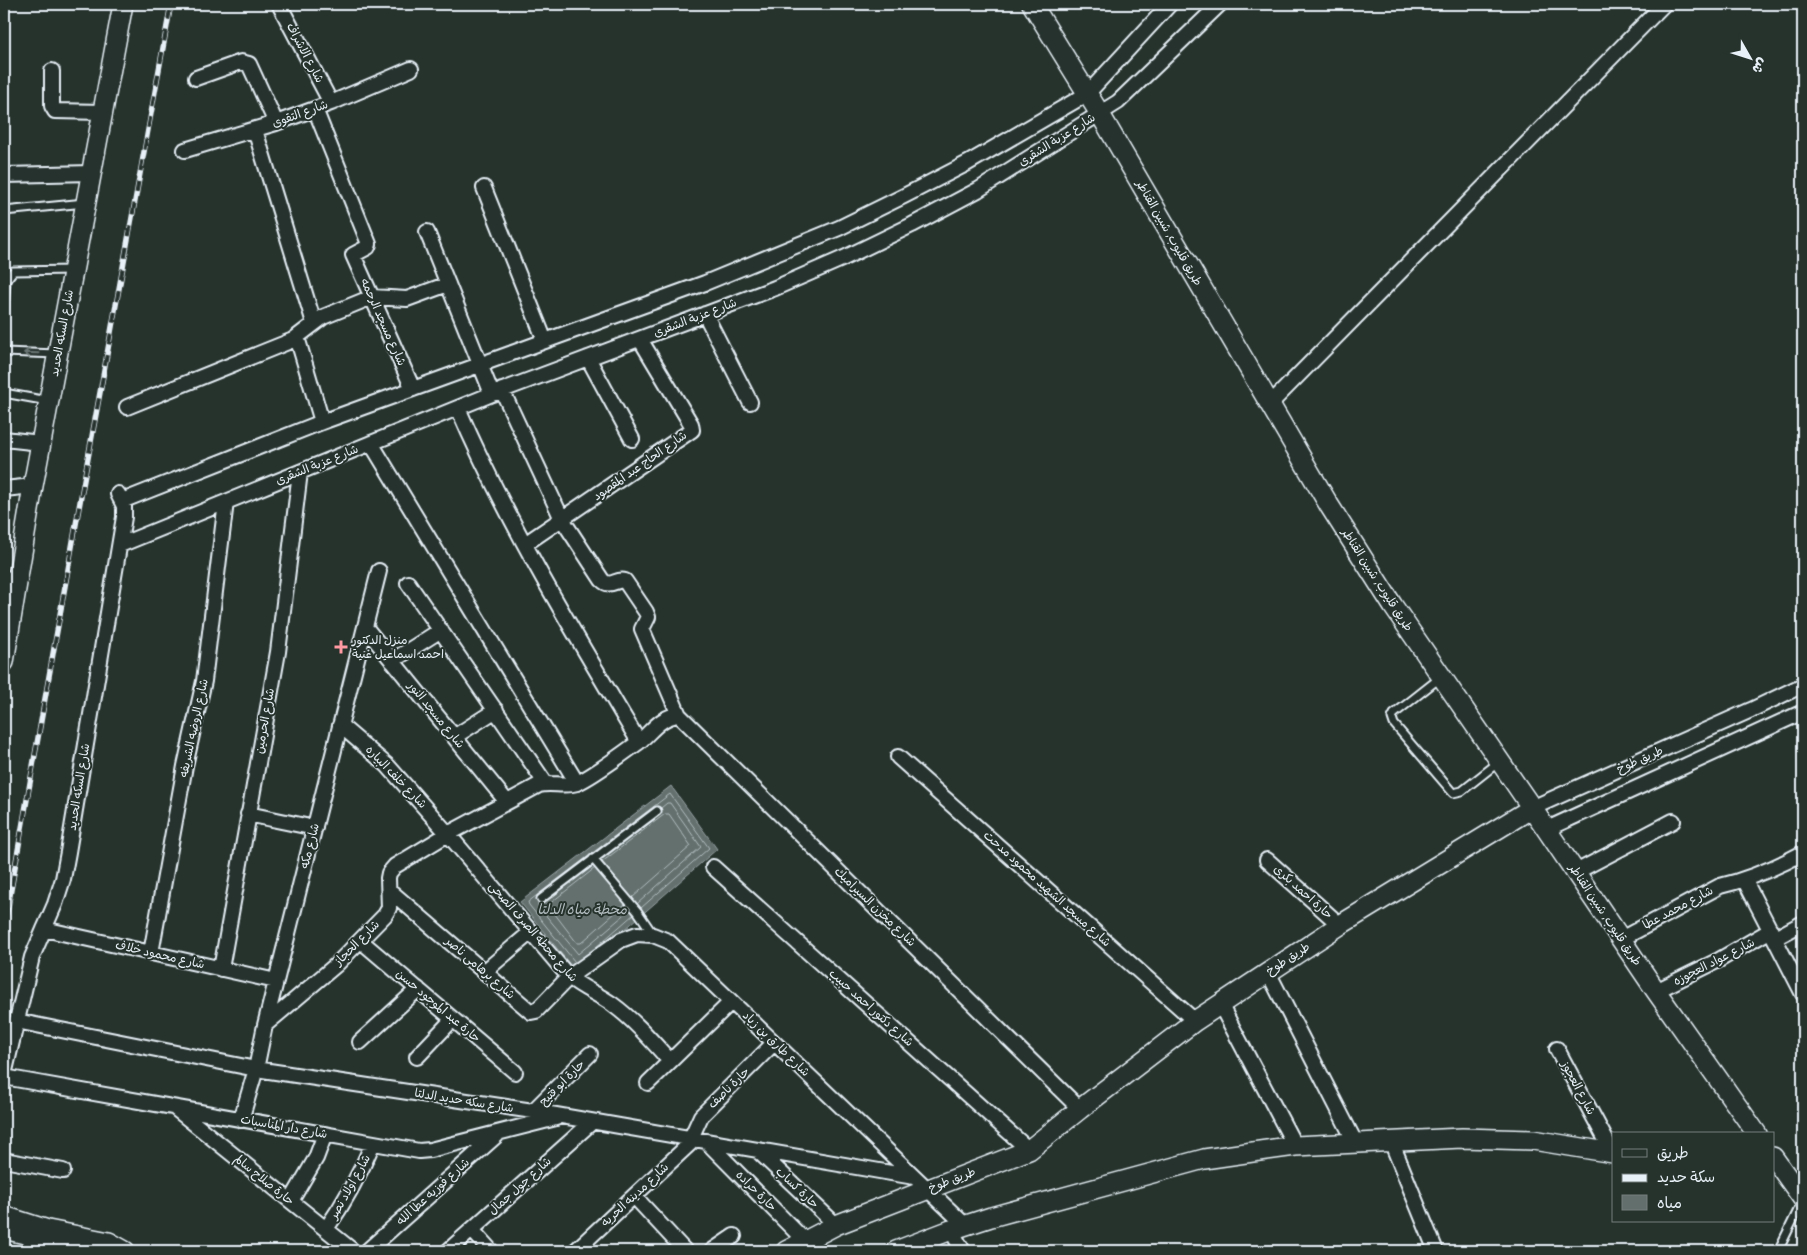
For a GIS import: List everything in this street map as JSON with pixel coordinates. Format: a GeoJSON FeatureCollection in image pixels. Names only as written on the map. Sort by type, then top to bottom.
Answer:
{"type":"FeatureCollection","features":[{"type":"Feature","properties":{"kind":"main road","name":"شارع السكه الحديد"},"geometry":{"type":"LineString","coordinates":[[4,662],[11,579],[33,486],[123,4]]}},
{"type":"Feature","properties":{"kind":"main road","name":"طريق قليوب, شبين القناطر"},"geometry":{"type":"LineString","coordinates":[[1032,4],[1100,114],[1334,514],[1441,677],[1547,829],[1656,991],[1756,1132]]}},
{"type":"Feature","properties":{"kind":"main road","name":"طريق طوخ"},"geometry":{"type":"LineString","coordinates":[[786,1251],[921,1184],[1029,1150],[1195,1021],[1220,1004],[1340,925],[1532,808]]}},
{"type":"Feature","properties":{"kind":"main road"},"geometry":{"type":"LineString","coordinates":[[896,1251],[991,1217],[1204,1159],[1295,1146],[1462,1138],[1533,1140],[1612,1153]]}},
{"type":"Feature","properties":{"kind":"main road"},"geometry":{"type":"LineString","coordinates":[[1774,1158],[1803,1199]]}},
{"type":"Feature","properties":{"kind":"main road"},"geometry":{"type":"LineString","coordinates":[[4,1216],[48,1230],[109,1242],[125,1251]]}},
{"type":"Feature","properties":{"kind":"main road"},"geometry":{"type":"LineString","coordinates":[[4,1229],[25,1234],[55,1245],[87,1251]]}},
{"type":"Feature","properties":{"kind":"street","name":"شارع الاشراف"},"geometry":{"type":"LineString","coordinates":[[278,4],[331,103]]}},
{"type":"Feature","properties":{"kind":"street","name":"شارع عزبة الشقرى"},"geometry":{"type":"LineString","coordinates":[[120,497],[705,283],[839,228],[960,167],[1087,94],[1170,4]]}},
{"type":"Feature","properties":{"kind":"street","name":"شارع عزبة الشقرى"},"geometry":{"type":"LineString","coordinates":[[120,545],[497,392],[705,314],[844,258],[912,225],[978,190],[1100,114],[1134,87],[1173,47],[1220,4]]}},
{"type":"Feature","properties":{"kind":"street"},"geometry":{"type":"LineString","coordinates":[[1270,404],[1664,4]]}},
{"type":"Feature","properties":{"kind":"street"},"geometry":{"type":"LineString","coordinates":[[196,78],[241,62],[249,64],[276,123]]}},
{"type":"Feature","properties":{"kind":"street","name":"شارع التقوى"},"geometry":{"type":"LineString","coordinates":[[185,150],[276,123],[331,103],[411,69]]}},
{"type":"Feature","properties":{"kind":"street"},"geometry":{"type":"LineString","coordinates":[[52,70],[52,106],[55,111],[103,112]]}},
{"type":"Feature","properties":{"kind":"street","name":"شارع مسجد الرحمه"},"geometry":{"type":"LineString","coordinates":[[315,109],[369,244],[368,247],[354,254],[413,389]]}},
{"type":"Feature","properties":{"kind":"street"},"geometry":{"type":"LineString","coordinates":[[255,130],[314,323]]}},
{"type":"Feature","properties":{"kind":"street"},"geometry":{"type":"LineString","coordinates":[[4,175],[92,173]]}},
{"type":"Feature","properties":{"kind":"street"},"geometry":{"type":"LineString","coordinates":[[484,188],[545,341]]}},
{"type":"Feature","properties":{"kind":"street"},"geometry":{"type":"LineString","coordinates":[[408,583],[546,784],[566,785],[577,782],[639,742],[665,718],[680,715],[642,629],[648,617],[646,612],[625,581],[618,580],[608,584],[602,580],[562,520],[497,392],[480,365],[427,232]]}},
{"type":"Feature","properties":{"kind":"street"},"geometry":{"type":"LineString","coordinates":[[127,407],[297,337],[323,317],[372,297],[407,299],[448,284]]}},
{"type":"Feature","properties":{"kind":"street"},"geometry":{"type":"LineString","coordinates":[[705,314],[750,402]]}},
{"type":"Feature","properties":{"kind":"street"},"geometry":{"type":"LineString","coordinates":[[297,337],[322,422]]}},
{"type":"Feature","properties":{"kind":"street","name":"شارع الحاج عبد المقصود"},"geometry":{"type":"LineString","coordinates":[[525,544],[692,430],[691,424],[640,339]]}},
{"type":"Feature","properties":{"kind":"street"},"geometry":{"type":"LineString","coordinates":[[588,358],[632,439]]}},
{"type":"Feature","properties":{"kind":"street"},"geometry":{"type":"LineString","coordinates":[[458,408],[476,449],[525,544],[639,742]]}},
{"type":"Feature","properties":{"kind":"street"},"geometry":{"type":"LineString","coordinates":[[4,439],[41,443]]}},
{"type":"Feature","properties":{"kind":"street"},"geometry":{"type":"LineString","coordinates":[[371,443],[577,782]]}},
{"type":"Feature","properties":{"kind":"street","name":"شارع الحرمين"},"geometry":{"type":"LineString","coordinates":[[221,969],[278,652],[300,472]]}},
{"type":"Feature","properties":{"kind":"street"},"geometry":{"type":"LineString","coordinates":[[4,489],[33,486]]}},
{"type":"Feature","properties":{"kind":"street","name":"شارع السكه الحديد"},"geometry":{"type":"LineString","coordinates":[[4,1076],[32,957],[60,887],[68,852],[120,545],[124,511],[120,497]]}},
{"type":"Feature","properties":{"kind":"street","name":"شارع الروضه الشريفه"},"geometry":{"type":"LineString","coordinates":[[151,953],[210,646],[226,502]]}},
{"type":"Feature","properties":{"kind":"street","name":"شارع مكه"},"geometry":{"type":"LineString","coordinates":[[241,1120],[256,1070],[265,1025],[379,572]]}},
{"type":"Feature","properties":{"kind":"street","name":"شارع مسجد النور"},"geometry":{"type":"LineString","coordinates":[[365,627],[507,802]]}},
{"type":"Feature","properties":{"kind":"street"},"geometry":{"type":"LineString","coordinates":[[392,661],[440,630]]}},
{"type":"Feature","properties":{"kind":"street","name":"طريق طوخ"},"geometry":{"type":"LineString","coordinates":[[1532,808],[1803,685]]}},
{"type":"Feature","properties":{"kind":"street"},"geometry":{"type":"LineString","coordinates":[[454,737],[496,710]]}},
{"type":"Feature","properties":{"kind":"street","name":"طريق طوخ"},"geometry":{"type":"LineString","coordinates":[[1547,829],[1803,712]]}},
{"type":"Feature","properties":{"kind":"street","name":"شارع مخزن السيراميك"},"geometry":{"type":"LineString","coordinates":[[680,715],[1080,1109]]}},
{"type":"Feature","properties":{"kind":"street","name":"شارع خلف البياره"},"geometry":{"type":"LineString","coordinates":[[340,725],[388,766],[448,834]]}},
{"type":"Feature","properties":{"kind":"street","name":"شارع مسجد الشهيد محمود مدحت"},"geometry":{"type":"LineString","coordinates":[[898,758],[1195,1021]]}},
{"type":"Feature","properties":{"kind":"street","name":"شارع الحجاز"},"geometry":{"type":"LineString","coordinates":[[265,1025],[336,965],[388,912],[388,878],[392,869],[448,834],[539,785],[546,784]]}},
{"type":"Feature","properties":{"kind":"street"},"geometry":{"type":"LineString","coordinates":[[248,814],[314,828]]}},
{"type":"Feature","properties":{"kind":"street"},"geometry":{"type":"LineString","coordinates":[[1576,872],[1673,821]]}},
{"type":"Feature","properties":{"kind":"street","name":"شارع محطه الصرف الصحى"},"geometry":{"type":"LineString","coordinates":[[448,834],[569,977],[623,1013],[670,1061]]}},
{"type":"Feature","properties":{"kind":"street","name":"شارع محمد عطا"},"geometry":{"type":"LineString","coordinates":[[1621,939],[1720,886],[1773,868],[1803,853]]}},
{"type":"Feature","properties":{"kind":"street","name":"حارة احمد بكرى"},"geometry":{"type":"LineString","coordinates":[[1267,860],[1340,925]]}},
{"type":"Feature","properties":{"kind":"street","name":"شارع دكتور احمد حبيب"},"geometry":{"type":"LineString","coordinates":[[713,867],[1029,1150]]}},
{"type":"Feature","properties":{"kind":"street"},"geometry":{"type":"LineString","coordinates":[[1741,880],[1773,934],[1803,994]]}},
{"type":"Feature","properties":{"kind":"street","name":"شارع برهامى ناصر"},"geometry":{"type":"LineString","coordinates":[[389,890],[531,1012],[536,1011],[569,977]]}},
{"type":"Feature","properties":{"kind":"street","name":"شارع عواد العجوزه"},"geometry":{"type":"LineString","coordinates":[[1656,991],[1773,934],[1803,924]]}},
{"type":"Feature","properties":{"kind":"street","name":"شارع محمود خلاف"},"geometry":{"type":"LineString","coordinates":[[44,929],[276,982]]}},
{"type":"Feature","properties":{"kind":"street"},"geometry":{"type":"LineString","coordinates":[[484,972],[531,932]]}},
{"type":"Feature","properties":{"kind":"street"},"geometry":{"type":"LineString","coordinates":[[569,977],[621,940],[637,934],[653,935]]}},
{"type":"Feature","properties":{"kind":"street","name":"شارع طارق بن زياد"},"geometry":{"type":"LineString","coordinates":[[653,935],[668,941],[921,1184],[958,1228],[963,1251]]}},
{"type":"Feature","properties":{"kind":"street","name":"حارة عبد الموجود حسن"},"geometry":{"type":"LineString","coordinates":[[361,941],[515,1072]]}},
{"type":"Feature","properties":{"kind":"street"},"geometry":{"type":"LineString","coordinates":[[1268,972],[1355,1142]]}},
{"type":"Feature","properties":{"kind":"street"},"geometry":{"type":"LineString","coordinates":[[360,1042],[418,989]]}},
{"type":"Feature","properties":{"kind":"street"},"geometry":{"type":"LineString","coordinates":[[648,1083],[731,1002]]}},
{"type":"Feature","properties":{"kind":"street"},"geometry":{"type":"LineString","coordinates":[[1220,1004],[1295,1146]]}},
{"type":"Feature","properties":{"kind":"street"},"geometry":{"type":"LineString","coordinates":[[417,1057],[453,1019]]}},
{"type":"Feature","properties":{"kind":"street","name":"شارع سكه حديد الدلتا"},"geometry":{"type":"LineString","coordinates":[[16,1021],[256,1070],[533,1111],[757,1150],[921,1184]]}},
{"type":"Feature","properties":{"kind":"street","name":"حارة ناصف"},"geometry":{"type":"LineString","coordinates":[[697,1140],[695,1126],[710,1106],[774,1043]]}},
{"type":"Feature","properties":{"kind":"street","name":"شارع العجوز"},"geometry":{"type":"LineString","coordinates":[[1557,1049],[1612,1151]]}},
{"type":"Feature","properties":{"kind":"street","name":"حارة ابو فتيح"},"geometry":{"type":"LineString","coordinates":[[533,1111],[590,1054]]}},
{"type":"Feature","properties":{"kind":"street","name":"شارع دار المناسبات"},"geometry":{"type":"LineString","coordinates":[[4,1076],[419,1151],[430,1150],[562,1116]]}},
{"type":"Feature","properties":{"kind":"street","name":"حارة صلاح سالم"},"geometry":{"type":"LineString","coordinates":[[175,1108],[353,1251]]}},
{"type":"Feature","properties":{"kind":"street","name":"شارع جول جمال"},"geometry":{"type":"LineString","coordinates":[[448,1251],[592,1122]]}},
{"type":"Feature","properties":{"kind":"street","name":"شارع فوزيه عطا الله"},"geometry":{"type":"LineString","coordinates":[[367,1251],[499,1132]]}},
{"type":"Feature","properties":{"kind":"street"},"geometry":{"type":"LineString","coordinates":[[291,1201],[312,1166],[325,1134]]}},
{"type":"Feature","properties":{"kind":"street","name":"شارع مدينه الحريه"},"geometry":{"type":"LineString","coordinates":[[575,1251],[697,1140]]}},
{"type":"Feature","properties":{"kind":"street","name":"حارة حراده"},"geometry":{"type":"LineString","coordinates":[[697,1140],[805,1241]]}},
{"type":"Feature","properties":{"kind":"street"},"geometry":{"type":"LineString","coordinates":[[1391,1140],[1436,1251]]}},
{"type":"Feature","properties":{"kind":"street","name":"شارع اولاد نصر"},"geometry":{"type":"LineString","coordinates":[[326,1229],[348,1195],[373,1143]]}},
{"type":"Feature","properties":{"kind":"street","name":"حارة كساب"},"geometry":{"type":"LineString","coordinates":[[757,1150],[836,1225]]}},
{"type":"Feature","properties":{"kind":"street"},"geometry":{"type":"LineString","coordinates":[[4,1160],[63,1171]]}},
{"type":"Feature","properties":{"kind":"street"},"geometry":{"type":"LineString","coordinates":[[634,1196],[686,1251]]}},
{"type":"Feature","properties":{"kind":"street"},"geometry":{"type":"LineString","coordinates":[[472,1230],[491,1251]]}},
{"type":"Feature","properties":{"kind":"street"},"geometry":{"type":"LineString","coordinates":[[712,1251],[734,1236]]}},
{"type":"Feature","properties":{"kind":"street"},"geometry":{"type":"LineString","coordinates":[[586,1241],[596,1251]]}},
{"type":"Feature","properties":{"kind":"lane"},"geometry":{"type":"LineString","coordinates":[[4,211],[86,203]]}},
{"type":"Feature","properties":{"kind":"lane"},"geometry":{"type":"LineString","coordinates":[[4,309],[6,280],[14,271],[73,270]]}},
{"type":"Feature","properties":{"kind":"lane"},"geometry":{"type":"LineString","coordinates":[[4,352],[58,354]]}},
{"type":"Feature","properties":{"kind":"lane"},"geometry":{"type":"LineString","coordinates":[[4,393],[49,401]]}},
{"type":"Feature","properties":{"kind":"lane"},"geometry":{"type":"LineString","coordinates":[[1441,677],[1394,714],[1392,718],[1394,724],[1453,793],[1462,791],[1500,761]]}},
{"type":"Feature","properties":{"kind":"lane"},"geometry":{"type":"LineString","coordinates":[[541,899],[657,811]]}},
{"type":"Feature","properties":{"kind":"lane"},"geometry":{"type":"LineString","coordinates":[[594,859],[638,912],[653,935]]}},
{"type":"Feature","properties":{"kind":"lane"},"geometry":{"type":"LineString","coordinates":[[1780,1251],[1803,1199]]}},
{"type":"Feature","properties":{"kind":"water","name":"محطة مياه الدلتا"},"geometry":{"type":"Polygon","coordinates":[[[671,786],[717,849],[576,972],[520,902],[671,786]]]}},
{"type":"Feature","properties":{"kind":"railway"},"geometry":{"type":"LineString","coordinates":[[4,929],[171,4]]}},
{"type":"Feature","properties":{"kind":"place","name":"منزل الدكتور احمد اسماعيل غنية"},"geometry":{"type":"Point","coordinates":[341,647]}}]}
